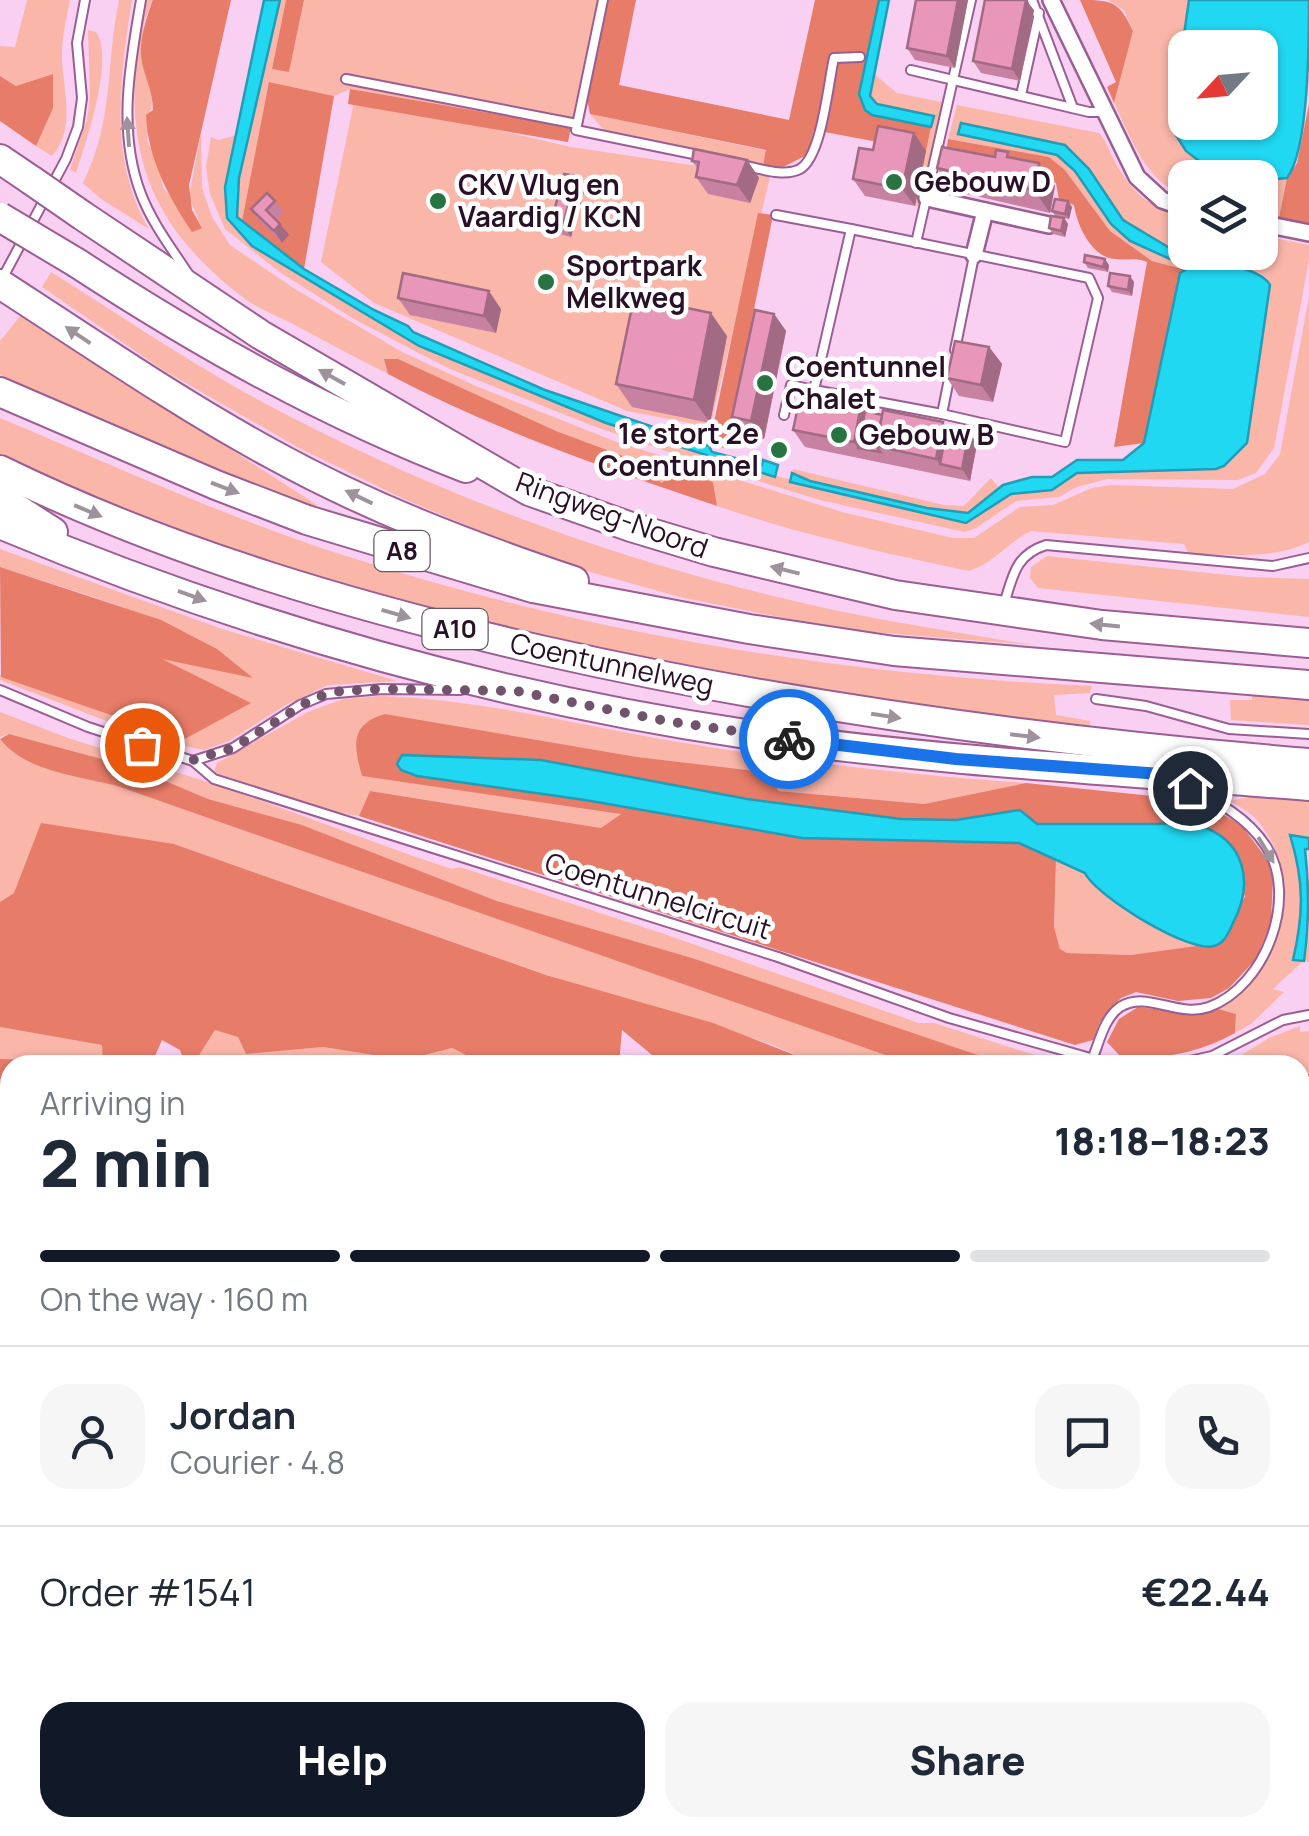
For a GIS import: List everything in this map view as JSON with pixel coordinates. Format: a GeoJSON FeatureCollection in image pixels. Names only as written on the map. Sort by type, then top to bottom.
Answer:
{"type":"FeatureCollection","features":[{"type":"Feature","properties":{"kind":"highway","name":"Ringweg-Noord"},"geometry":{"type":"LineString","coordinates":[[0,159],[204,299],[529,491],[732,557],[840,584],[1002,613],[1309,643]]}},
{"type":"Feature","properties":{"kind":"highway"},"geometry":{"type":"LineString","coordinates":[[0,218],[232,359],[409,446],[529,491]]}},
{"type":"Feature","properties":{"kind":"highway"},"geometry":{"type":"LineString","coordinates":[[0,283],[224,428],[406,520],[576,582],[749,629],[894,651],[1309,685]]}},
{"type":"Feature","properties":{"kind":"highway","name":"A8"},"geometry":{"type":"LineString","coordinates":[[0,392],[216,485],[383,545],[533,588],[749,629]]}},
{"type":"Feature","properties":{"kind":"highway","name":"Coentunnelweg"},"geometry":{"type":"LineString","coordinates":[[0,470],[122,525],[211,557],[398,615],[525,646],[734,690],[929,723],[1151,750],[1309,763]]}},
{"type":"Feature","properties":{"kind":"highway","name":"A10"},"geometry":{"type":"LineString","coordinates":[[0,498],[100,563],[368,653],[516,691],[666,721],[849,747],[1030,766],[1309,786]]}},
{"type":"Feature","properties":{"kind":"highway"},"geometry":{"type":"LineString","coordinates":[[0,524],[100,563]]}},
{"type":"Feature","properties":{"kind":"street"},"geometry":{"type":"LineString","coordinates":[[1051,0],[1138,176],[1168,202]]}},
{"type":"Feature","properties":{"kind":"street"},"geometry":{"type":"LineString","coordinates":[[927,198],[1049,225]]}},
{"type":"Feature","properties":{"kind":"street"},"geometry":{"type":"LineString","coordinates":[[974,255],[985,211]]}},
{"type":"Feature","properties":{"kind":"street"},"geometry":{"type":"LineString","coordinates":[[1278,227],[1309,233]]}},
{"type":"Feature","properties":{"kind":"lane"},"geometry":{"type":"LineString","coordinates":[[0,283],[66,158],[78,127],[82,98],[77,44],[85,0]]}},
{"type":"Feature","properties":{"kind":"lane"},"geometry":{"type":"LineString","coordinates":[[141,0],[127,103],[129,148],[146,206],[204,299]]}},
{"type":"Feature","properties":{"kind":"lane"},"geometry":{"type":"LineString","coordinates":[[603,0],[576,130],[716,159]]}},
{"type":"Feature","properties":{"kind":"lane"},"geometry":{"type":"LineString","coordinates":[[916,243],[971,0]]}},
{"type":"Feature","properties":{"kind":"lane"},"geometry":{"type":"LineString","coordinates":[[1032,0],[1073,108]]}},
{"type":"Feature","properties":{"kind":"lane"},"geometry":{"type":"LineString","coordinates":[[1020,96],[1039,13]]}},
{"type":"Feature","properties":{"kind":"lane"},"geometry":{"type":"LineString","coordinates":[[736,164],[774,172],[797,171],[813,157],[834,58],[860,57]]}},
{"type":"Feature","properties":{"kind":"lane"},"geometry":{"type":"LineString","coordinates":[[911,70],[1104,112]]}},
{"type":"Feature","properties":{"kind":"lane"},"geometry":{"type":"LineString","coordinates":[[346,78],[577,124]]}},
{"type":"Feature","properties":{"kind":"lane"},"geometry":{"type":"LineString","coordinates":[[776,214],[1089,278],[1098,298],[1065,442],[791,385],[784,415]]}},
{"type":"Feature","properties":{"kind":"lane"},"geometry":{"type":"LineString","coordinates":[[814,390],[851,229]]}},
{"type":"Feature","properties":{"kind":"lane"},"geometry":{"type":"LineString","coordinates":[[942,414],[974,255]]}},
{"type":"Feature","properties":{"kind":"lane"},"geometry":{"type":"LineString","coordinates":[[1002,613],[1019,563],[1030,550],[1046,545],[1273,566],[1309,558]]}},
{"type":"Feature","properties":{"kind":"lane"},"geometry":{"type":"LineString","coordinates":[[193,760],[233,748],[300,705],[326,694],[382,689],[516,691]]}},
{"type":"Feature","properties":{"kind":"lane","name":"Coentunnelcircuit"},"geometry":{"type":"LineString","coordinates":[[0,690],[88,727],[193,760],[214,779],[778,957],[949,1018],[1075,1055]]}},
{"type":"Feature","properties":{"kind":"lane"},"geometry":{"type":"LineString","coordinates":[[1096,699],[1146,706],[1228,729],[1309,734]]}},
{"type":"Feature","properties":{"kind":"lane"},"geometry":{"type":"LineString","coordinates":[[1094,1055],[1105,1026],[1117,1009],[1136,1000],[1173,1010],[1208,1007],[1244,985],[1267,948],[1275,922],[1280,896],[1278,870],[1250,824],[1220,802],[1161,774]]}},
{"type":"Feature","properties":{"kind":"lane"},"geometry":{"type":"LineString","coordinates":[[1214,1055],[1283,1020],[1309,1014]]}},
{"type":"Feature","properties":{"kind":"shaded area"},"geometry":{"type":"Polygon","coordinates":[[[27,0],[70,0],[62,48],[67,118],[60,144],[52,156],[36,146],[52,108],[52,74],[16,86],[0,76],[0,46],[15,47],[27,0]]]}},
{"type":"Feature","properties":{"kind":"shaded area"},"geometry":{"type":"Polygon","coordinates":[[[119,0],[132,0],[121,87],[122,146],[127,175],[149,229],[83,183],[105,114],[119,0]]]}},
{"type":"Feature","properties":{"kind":"shaded area"},"geometry":{"type":"Polygon","coordinates":[[[143,0],[153,0],[144,22],[141,60],[153,92],[147,141],[159,165],[163,188],[202,228],[189,197],[201,134],[202,188],[212,217],[230,245],[295,289],[404,353],[476,386],[614,441],[842,512],[953,538],[974,538],[1020,507],[1053,505],[1092,488],[1111,485],[1233,489],[1265,474],[1280,454],[1309,296],[1309,542],[1265,554],[1189,554],[1184,544],[1031,531],[969,571],[810,534],[717,506],[713,482],[662,483],[658,481],[658,469],[384,359],[388,374],[250,303],[208,267],[179,235],[158,202],[144,168],[137,131],[134,91],[143,0]]]}},
{"type":"Feature","properties":{"kind":"shaded area"},"geometry":{"type":"Polygon","coordinates":[[[153,0],[231,0],[189,185],[192,210],[202,228],[192,232],[161,176],[148,131],[146,115],[153,110],[153,104],[141,47],[153,0]]]}},
{"type":"Feature","properties":{"kind":"shaded area"},"geometry":{"type":"Polygon","coordinates":[[[280,0],[286,0],[272,69],[289,71],[304,0],[597,0],[571,127],[350,89],[334,96],[270,82],[242,221],[237,217],[239,178],[280,0]]]}},
{"type":"Feature","properties":{"kind":"shaded area"},"geometry":{"type":"Polygon","coordinates":[[[286,0],[304,0],[289,72],[272,69],[286,0]]]}},
{"type":"Feature","properties":{"kind":"shaded area"},"geometry":{"type":"Polygon","coordinates":[[[608,0],[636,0],[619,85],[789,120],[815,0],[879,0],[859,94],[872,115],[931,127],[926,151],[814,130],[807,155],[779,169],[763,166],[766,150],[590,114],[585,90],[608,0]]]}},
{"type":"Feature","properties":{"kind":"shaded area"},"geometry":{"type":"Polygon","coordinates":[[[1080,0],[1113,4],[1133,31],[1114,103],[1107,87],[1116,82],[1080,0]]]}},
{"type":"Feature","properties":{"kind":"shaded area"},"geometry":{"type":"Polygon","coordinates":[[[1108,0],[1189,0],[1185,30],[1168,30],[1168,140],[1203,140],[1241,160],[1168,160],[1168,187],[1150,170],[1114,103],[1133,31],[1124,10],[1108,0]]]}},
{"type":"Feature","properties":{"kind":"shaded area"},"geometry":{"type":"Polygon","coordinates":[[[88,30],[96,32],[101,44],[101,80],[76,173],[70,169],[90,97],[88,30]]]}},
{"type":"Feature","properties":{"kind":"shaded area"},"geometry":{"type":"Polygon","coordinates":[[[53,74],[53,108],[36,146],[0,121],[0,76],[16,86],[53,74]]]}},
{"type":"Feature","properties":{"kind":"shaded area"},"geometry":{"type":"Polygon","coordinates":[[[874,74],[897,93],[946,103],[921,207],[915,206],[933,116],[876,104],[870,95],[874,74]]]}},
{"type":"Feature","properties":{"kind":"shaded area"},"geometry":{"type":"Polygon","coordinates":[[[269,82],[334,96],[304,269],[242,221],[269,82]]]}},
{"type":"Feature","properties":{"kind":"shaded area"},"geometry":{"type":"Polygon","coordinates":[[[350,89],[571,127],[568,142],[348,104],[350,89]]]}},
{"type":"Feature","properties":{"kind":"shaded area","name":"Sportpark Melkweg"},"geometry":{"type":"Polygon","coordinates":[[[355,97],[571,147],[770,177],[710,427],[627,411],[374,303],[321,262],[355,97]]]}},
{"type":"Feature","properties":{"kind":"shaded area"},"geometry":{"type":"Polygon","coordinates":[[[1309,104],[1309,225],[1279,218],[1287,178],[1297,163],[1309,104]]]}},
{"type":"Feature","properties":{"kind":"shaded area"},"geometry":{"type":"Polygon","coordinates":[[[957,105],[1099,133],[1135,191],[1168,211],[1168,247],[1123,220],[1077,155],[958,134],[1057,155],[1075,171],[1111,224],[1131,241],[1168,257],[1168,265],[1152,261],[1110,231],[1065,170],[1049,157],[948,139],[957,105]]]}},
{"type":"Feature","properties":{"kind":"shaded area"},"geometry":{"type":"Polygon","coordinates":[[[590,114],[767,151],[763,166],[606,132],[590,114]]]}},
{"type":"Feature","properties":{"kind":"shaded area"},"geometry":{"type":"Polygon","coordinates":[[[237,135],[225,187],[227,218],[252,246],[420,346],[740,467],[966,523],[1011,494],[1051,490],[1077,473],[1224,466],[1247,443],[1270,294],[1267,278],[1246,270],[1278,270],[1278,239],[1309,245],[1274,448],[1256,473],[1238,480],[1107,479],[1077,487],[1059,497],[1016,501],[965,532],[820,500],[712,467],[593,426],[450,369],[354,319],[281,273],[225,229],[210,194],[206,167],[211,137],[218,140],[237,135]]]}},
{"type":"Feature","properties":{"kind":"shaded area"},"geometry":{"type":"Polygon","coordinates":[[[948,139],[1049,157],[1065,170],[1110,231],[1152,261],[1168,265],[1168,270],[1186,270],[1180,273],[1144,443],[1114,447],[1147,262],[1099,253],[1082,230],[1074,205],[1059,200],[1056,183],[1011,170],[945,159],[948,139]]]}},
{"type":"Feature","properties":{"kind":"shaded area"},"geometry":{"type":"Polygon","coordinates":[[[1287,178],[1279,218],[1278,179],[1287,178]]]}},
{"type":"Feature","properties":{"kind":"shaded area"},"geometry":{"type":"Polygon","coordinates":[[[758,213],[773,215],[726,448],[709,446],[758,213]]]}},
{"type":"Feature","properties":{"kind":"shaded area"},"geometry":{"type":"Polygon","coordinates":[[[51,272],[244,392],[308,426],[508,514],[646,561],[786,599],[1032,645],[871,632],[784,618],[680,597],[551,561],[404,499],[301,449],[163,370],[42,287],[51,272]]]}},
{"type":"Feature","properties":{"kind":"shaded area"},"geometry":{"type":"Polygon","coordinates":[[[21,315],[317,505],[306,512],[0,375],[0,341],[21,315]]]}},
{"type":"Feature","properties":{"kind":"shaded area"},"geometry":{"type":"Polygon","coordinates":[[[384,359],[398,359],[556,431],[658,469],[658,480],[662,483],[673,471],[713,482],[717,506],[468,413],[388,374],[384,359]]]}},
{"type":"Feature","properties":{"kind":"shaded area"},"geometry":{"type":"Polygon","coordinates":[[[0,418],[302,541],[529,607],[714,646],[808,660],[902,672],[1092,686],[1090,693],[1054,695],[1056,715],[1090,721],[1090,729],[873,702],[744,681],[555,641],[321,580],[180,535],[43,477],[0,454],[0,418]]]}},
{"type":"Feature","properties":{"kind":"shaded area"},"geometry":{"type":"Polygon","coordinates":[[[793,469],[944,505],[964,506],[991,478],[999,488],[971,512],[954,513],[810,481],[792,473],[793,469]]]}},
{"type":"Feature","properties":{"kind":"shaded area"},"geometry":{"type":"Polygon","coordinates":[[[0,549],[222,629],[397,681],[328,685],[284,706],[229,741],[204,750],[156,740],[0,680],[0,675],[183,740],[250,703],[157,657],[250,676],[193,638],[162,623],[0,567],[0,549]]]}},
{"type":"Feature","properties":{"kind":"shaded area"},"geometry":{"type":"Polygon","coordinates":[[[1047,556],[1247,577],[1309,579],[1309,617],[1038,588],[1030,578],[1031,567],[1047,556]]]}},
{"type":"Feature","properties":{"kind":"shaded area"},"geometry":{"type":"Polygon","coordinates":[[[0,567],[161,620],[217,649],[253,678],[162,659],[251,703],[183,740],[1,677],[0,567]]]}},
{"type":"Feature","properties":{"kind":"shaded area"},"geometry":{"type":"Polygon","coordinates":[[[1252,693],[1309,698],[1309,725],[1231,720],[1230,700],[1252,700],[1252,693]]]}},
{"type":"Feature","properties":{"kind":"shaded area"},"geometry":{"type":"Polygon","coordinates":[[[380,696],[490,707],[804,761],[1026,783],[924,804],[778,791],[773,773],[637,757],[385,714],[364,724],[363,776],[622,813],[601,828],[370,791],[359,816],[310,808],[214,772],[217,763],[308,712],[343,699],[380,696]]]}},
{"type":"Feature","properties":{"kind":"shaded area"},"geometry":{"type":"Polygon","coordinates":[[[0,712],[452,869],[460,867],[664,934],[919,1023],[934,1023],[1035,1055],[976,1055],[692,958],[497,901],[302,825],[208,799],[135,768],[9,734],[0,737],[0,712]]]}},
{"type":"Feature","properties":{"kind":"shaded area"},"geometry":{"type":"Polygon","coordinates":[[[385,714],[637,757],[773,773],[778,791],[924,804],[1026,783],[1201,801],[1242,826],[1267,859],[1273,876],[1271,923],[1256,959],[1229,988],[1211,998],[1178,1001],[1136,992],[1121,998],[1100,1022],[1093,1040],[1075,1045],[359,816],[370,791],[601,828],[621,814],[362,776],[357,738],[373,718],[385,714]],[[417,776],[585,800],[802,838],[1019,843],[1056,860],[1054,927],[1060,949],[1067,953],[1131,955],[1212,947],[1224,940],[1245,896],[1197,825],[1036,824],[1020,810],[956,820],[901,819],[747,799],[417,776]]]}},
{"type":"Feature","properties":{"kind":"shaded area"},"geometry":{"type":"Polygon","coordinates":[[[9,734],[135,768],[208,799],[302,825],[497,901],[692,958],[978,1055],[885,1055],[117,786],[38,766],[0,739],[9,734]]]}},
{"type":"Feature","properties":{"kind":"shaded area"},"geometry":{"type":"Polygon","coordinates":[[[0,739],[38,765],[117,786],[885,1055],[796,1055],[547,975],[174,844],[14,893],[0,902],[0,739]]]}},
{"type":"Feature","properties":{"kind":"shaded area"},"geometry":{"type":"Polygon","coordinates":[[[1249,797],[1309,801],[1309,838],[1290,836],[1301,897],[1293,960],[1304,961],[1309,929],[1309,962],[1303,961],[1273,989],[1284,992],[1251,1024],[1235,1033],[1236,1014],[1218,1009],[1240,993],[1272,951],[1285,901],[1275,849],[1258,821],[1230,801],[1249,797]]]}},
{"type":"Feature","properties":{"kind":"shaded area"},"geometry":{"type":"Polygon","coordinates":[[[41,823],[174,844],[546,975],[713,1023],[795,1055],[652,1055],[622,1030],[620,1055],[466,1055],[452,1048],[425,1055],[373,1055],[323,1047],[246,1054],[238,1037],[215,1030],[199,1055],[182,1055],[162,1040],[155,1055],[103,1055],[102,1045],[0,1027],[0,902],[14,893],[41,823]]]}},
{"type":"Feature","properties":{"kind":"shaded area"},"geometry":{"type":"Polygon","coordinates":[[[1056,860],[1085,873],[1127,912],[1196,946],[1131,955],[1067,953],[1060,949],[1054,927],[1056,860]]]}},
{"type":"Feature","properties":{"kind":"shaded area"},"geometry":{"type":"Polygon","coordinates":[[[1138,1007],[1199,1014],[1218,1009],[1236,1014],[1235,1033],[1208,1046],[1170,1055],[1119,1055],[1107,1042],[1119,1019],[1138,1007]]]}},
{"type":"Feature","properties":{"kind":"shaded area"},"geometry":{"type":"Polygon","coordinates":[[[1300,1026],[1300,1032],[1309,1031],[1309,1055],[1241,1055],[1300,1026]]]}},
{"type":"Feature","properties":{"kind":"shaded area"},"geometry":{"type":"Polygon","coordinates":[[[0,1027],[103,1045],[103,1055],[0,1055],[0,1027]]]}},
{"type":"Feature","properties":{"kind":"shaded area"},"geometry":{"type":"Polygon","coordinates":[[[215,1030],[238,1037],[246,1054],[323,1047],[373,1055],[199,1055],[215,1030]]]}},
{"type":"Feature","properties":{"kind":"shaded area"},"geometry":{"type":"Polygon","coordinates":[[[452,1048],[466,1055],[425,1055],[452,1048]]]}},
{"type":"Feature","properties":{"kind":"water"},"geometry":{"type":"Polygon","coordinates":[[[264,0],[280,0],[239,178],[237,217],[304,269],[413,332],[545,390],[709,446],[712,452],[762,465],[763,460],[778,465],[775,477],[606,423],[419,346],[252,246],[227,218],[225,187],[264,0]]]}},
{"type":"Feature","properties":{"kind":"water"},"geometry":{"type":"Polygon","coordinates":[[[879,0],[889,0],[870,96],[877,104],[934,116],[931,127],[872,115],[865,110],[859,94],[879,0]]]}},
{"type":"Feature","properties":{"kind":"water"},"geometry":{"type":"Polygon","coordinates":[[[1189,0],[1309,0],[1304,120],[1287,178],[1278,179],[1278,160],[1198,160],[1179,140],[1278,140],[1278,30],[1185,30],[1189,0]]]}},
{"type":"Feature","properties":{"kind":"water"},"geometry":{"type":"Polygon","coordinates":[[[961,123],[1065,145],[1089,169],[1123,220],[1168,247],[1168,258],[1130,241],[1111,224],[1075,171],[1057,155],[958,134],[961,123]]]}},
{"type":"Feature","properties":{"kind":"water"},"geometry":{"type":"Polygon","coordinates":[[[1247,270],[1270,285],[1247,443],[1224,466],[1077,473],[1052,490],[1011,494],[966,523],[790,482],[792,473],[810,481],[927,508],[968,513],[1003,485],[1032,477],[1052,477],[1077,460],[1123,460],[1144,443],[1180,273],[1247,270]]]}},
{"type":"Feature","properties":{"kind":"water"},"geometry":{"type":"Polygon","coordinates":[[[402,755],[541,760],[747,799],[901,819],[956,820],[1020,810],[1037,824],[1193,824],[1214,832],[1236,852],[1244,878],[1243,893],[1224,940],[1218,945],[1202,946],[1166,932],[1124,908],[1085,873],[1019,843],[802,838],[585,800],[417,776],[401,770],[397,764],[402,755]]]}},
{"type":"Feature","properties":{"kind":"water"},"geometry":{"type":"Polygon","coordinates":[[[1290,835],[1309,838],[1309,849],[1305,849],[1308,905],[1304,961],[1293,960],[1301,897],[1290,835]]]}},
{"type":"Feature","properties":{"kind":"building"},"geometry":{"type":"Polygon","coordinates":[[[916,0],[958,0],[947,56],[907,48],[916,0]]]}},
{"type":"Feature","properties":{"kind":"building"},"geometry":{"type":"Polygon","coordinates":[[[985,0],[1026,0],[1012,69],[973,61],[985,0]]]}},
{"type":"Feature","properties":{"kind":"building"},"geometry":{"type":"Polygon","coordinates":[[[878,126],[914,133],[902,189],[853,179],[859,148],[873,150],[878,126]]]}},
{"type":"Feature","properties":{"kind":"building"},"geometry":{"type":"Polygon","coordinates":[[[942,147],[995,157],[996,150],[1008,152],[1007,157],[1039,163],[1034,190],[937,168],[942,147]]]}},
{"type":"Feature","properties":{"kind":"building"},"geometry":{"type":"Polygon","coordinates":[[[694,149],[747,160],[737,185],[696,177],[699,162],[692,161],[694,149]]]}},
{"type":"Feature","properties":{"kind":"building"},"geometry":{"type":"Polygon","coordinates":[[[564,174],[576,176],[563,225],[551,223],[564,174]]]}},
{"type":"Feature","properties":{"kind":"building"},"geometry":{"type":"Polygon","coordinates":[[[267,193],[275,201],[266,210],[280,224],[274,231],[251,209],[267,193]]]}},
{"type":"Feature","properties":{"kind":"building"},"geometry":{"type":"Polygon","coordinates":[[[1055,199],[1068,201],[1065,214],[1052,211],[1055,199]]]}},
{"type":"Feature","properties":{"kind":"building"},"geometry":{"type":"Polygon","coordinates":[[[1051,216],[1064,218],[1061,231],[1049,228],[1051,216]]]}},
{"type":"Feature","properties":{"kind":"building"},"geometry":{"type":"Polygon","coordinates":[[[1085,255],[1105,259],[1103,267],[1084,262],[1085,255]]]}},
{"type":"Feature","properties":{"kind":"building"},"geometry":{"type":"Polygon","coordinates":[[[403,273],[489,291],[484,316],[398,298],[403,273]]]}},
{"type":"Feature","properties":{"kind":"building"},"geometry":{"type":"Polygon","coordinates":[[[1110,273],[1130,276],[1128,290],[1108,286],[1110,273]]]}},
{"type":"Feature","properties":{"kind":"building"},"geometry":{"type":"Polygon","coordinates":[[[634,297],[711,313],[694,400],[616,384],[634,297]]]}},
{"type":"Feature","properties":{"kind":"building"},"geometry":{"type":"Polygon","coordinates":[[[755,310],[774,314],[751,421],[732,417],[755,310]]]}},
{"type":"Feature","properties":{"kind":"building"},"geometry":{"type":"Polygon","coordinates":[[[955,341],[989,347],[981,385],[947,378],[955,341]]]}},
{"type":"Feature","properties":{"kind":"building"},"geometry":{"type":"Polygon","coordinates":[[[801,393],[861,405],[854,442],[793,430],[801,393]]]}},
{"type":"Feature","properties":{"kind":"building"},"geometry":{"type":"Polygon","coordinates":[[[883,410],[943,422],[936,459],[876,446],[883,410]]]}},
{"type":"Feature","properties":{"kind":"building"},"geometry":{"type":"Polygon","coordinates":[[[865,411],[882,415],[876,446],[880,452],[858,448],[865,411]]]}},
{"type":"Feature","properties":{"kind":"building"},"geometry":{"type":"Polygon","coordinates":[[[947,428],[969,432],[962,469],[940,464],[947,428]]]}},
{"type":"Feature","properties":{"kind":"way so far"},"geometry":{"type":"LineString","coordinates":[[142,745],[193,760],[233,748],[314,698],[341,691],[382,689],[516,691],[666,721],[789,739]]}},
{"type":"Feature","properties":{"kind":"place","name":"Gebouw D"},"geometry":{"type":"Point","coordinates":[894,182]}},
{"type":"Feature","properties":{"kind":"place","name":"CKV Vlug en Vaardig / KCN"},"geometry":{"type":"Point","coordinates":[438,201]}},
{"type":"Feature","properties":{"kind":"place","name":"Sportpark Melkweg"},"geometry":{"type":"Point","coordinates":[546,282]}},
{"type":"Feature","properties":{"kind":"place","name":"Coentunnel Chalet"},"geometry":{"type":"Point","coordinates":[765,383]}},
{"type":"Feature","properties":{"kind":"place","name":"Gebouw B"},"geometry":{"type":"Point","coordinates":[839,435]}},
{"type":"Feature","properties":{"kind":"place","name":"1e stort 2e Coentunnel"},"geometry":{"type":"Point","coordinates":[779,450]}},
{"type":"Feature","properties":{"kind":"route"},"geometry":{"type":"LineString","coordinates":[[789,739],[1030,766],[1161,774],[1190,788]]}}]}
